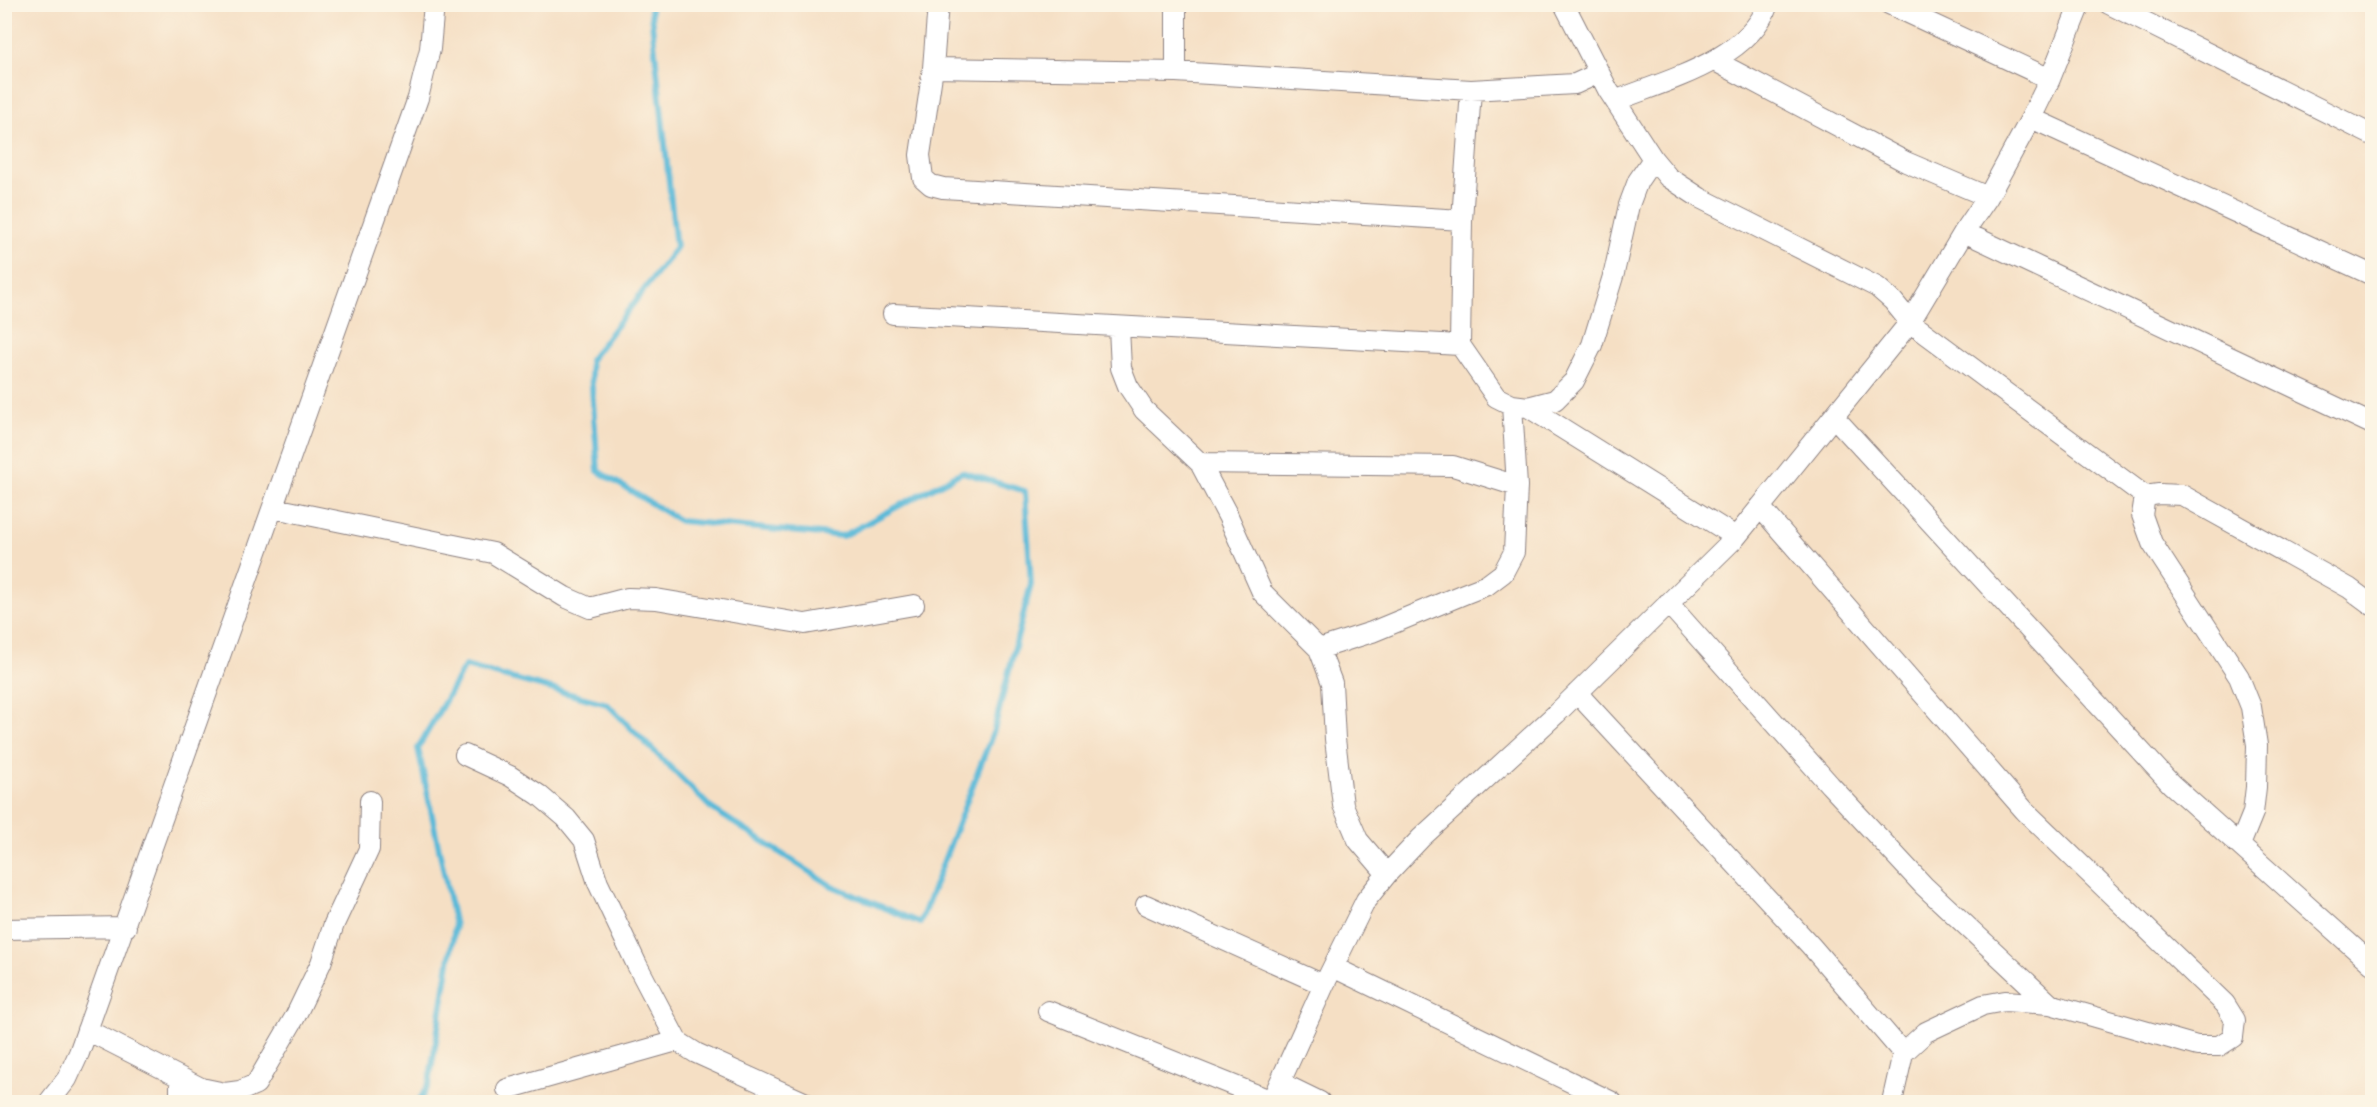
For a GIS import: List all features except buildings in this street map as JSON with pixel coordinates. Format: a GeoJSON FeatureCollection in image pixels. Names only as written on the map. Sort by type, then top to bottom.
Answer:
{"type":"FeatureCollection","features":[{"type":"Feature","properties":{"kind":"street"},"geometry":{"type":"LineString","coordinates":[[49,1102],[67,1079],[79,1053],[126,927],[418,98],[430,49],[434,4]]}},
{"type":"Feature","properties":{"kind":"street"},"geometry":{"type":"LineString","coordinates":[[938,4],[933,68],[920,155],[923,178],[931,185],[943,188],[1462,220]]}},
{"type":"Feature","properties":{"kind":"street"},"geometry":{"type":"LineString","coordinates":[[1176,4],[1176,72]]}},
{"type":"Feature","properties":{"kind":"street"},"geometry":{"type":"LineString","coordinates":[[1564,4],[1615,101],[1653,159],[1668,177],[1700,198],[1877,287],[1893,301],[1910,322],[2145,496],[2182,495],[2349,588],[2373,606]]}},
{"type":"Feature","properties":{"kind":"street"},"geometry":{"type":"LineString","coordinates":[[1615,101],[1715,61],[1744,40],[1758,23],[1768,4]]}},
{"type":"Feature","properties":{"kind":"street"},"geometry":{"type":"LineString","coordinates":[[1889,4],[2050,79]]}},
{"type":"Feature","properties":{"kind":"street"},"geometry":{"type":"LineString","coordinates":[[1275,1096],[1324,985],[1366,900],[1387,874],[1421,838],[1577,693],[1736,537],[1910,322],[1964,232],[1988,197],[2031,118],[2050,79],[2080,4]]}},
{"type":"Feature","properties":{"kind":"street"},"geometry":{"type":"LineString","coordinates":[[2109,4],[2373,135]]}},
{"type":"Feature","properties":{"kind":"street"},"geometry":{"type":"LineString","coordinates":[[1715,61],[1906,162],[1988,197]]}},
{"type":"Feature","properties":{"kind":"street"},"geometry":{"type":"LineString","coordinates":[[933,68],[1176,72],[1471,90],[1575,84],[1599,73]]}},
{"type":"Feature","properties":{"kind":"street"},"geometry":{"type":"LineString","coordinates":[[1471,90],[1462,220],[1460,345],[1496,397],[1520,406],[1736,537]]}},
{"type":"Feature","properties":{"kind":"street"},"geometry":{"type":"LineString","coordinates":[[2031,118],[2373,275]]}},
{"type":"Feature","properties":{"kind":"street"},"geometry":{"type":"LineString","coordinates":[[1520,406],[1555,400],[1574,381],[1592,345],[1614,273],[1629,205],[1638,182],[1653,159]]}},
{"type":"Feature","properties":{"kind":"street"},"geometry":{"type":"LineString","coordinates":[[1964,232],[2373,424]]}},
{"type":"Feature","properties":{"kind":"street"},"geometry":{"type":"LineString","coordinates":[[893,314],[1460,345]]}},
{"type":"Feature","properties":{"kind":"street"},"geometry":{"type":"LineString","coordinates":[[1119,328],[1121,368],[1128,386],[1144,410],[1200,463],[1228,516],[1262,592],[1318,649],[1332,683],[1335,739],[1343,805],[1358,840],[1387,874]]}},
{"type":"Feature","properties":{"kind":"street"},"geometry":{"type":"LineString","coordinates":[[1318,649],[1372,632],[1486,585],[1503,573],[1514,552],[1520,406]]}},
{"type":"Feature","properties":{"kind":"street"},"geometry":{"type":"LineString","coordinates":[[1834,417],[2171,784],[2373,964]]}},
{"type":"Feature","properties":{"kind":"street"},"geometry":{"type":"LineString","coordinates":[[1200,463],[1453,466],[1517,486]]}},
{"type":"Feature","properties":{"kind":"street"},"geometry":{"type":"LineString","coordinates":[[2145,496],[2142,515],[2152,543],[2239,677],[2251,706],[2257,745],[2256,787],[2253,813],[2240,845]]}},
{"type":"Feature","properties":{"kind":"street"},"geometry":{"type":"LineString","coordinates":[[1760,507],[2025,811],[2225,1004],[2235,1020],[2233,1037],[2219,1046],[2197,1046],[2050,1004],[2005,1001],[1983,1005],[1926,1032],[1903,1053],[1892,1102]]}},
{"type":"Feature","properties":{"kind":"street"},"geometry":{"type":"LineString","coordinates":[[274,508],[493,553],[565,597],[590,608],[628,598],[656,599],[805,624],[914,605]]}},
{"type":"Feature","properties":{"kind":"street"},"geometry":{"type":"LineString","coordinates":[[1668,603],[1830,785],[1924,886],[2050,1004]]}},
{"type":"Feature","properties":{"kind":"street"},"geometry":{"type":"LineString","coordinates":[[1577,693],[1811,946],[1903,1053]]}},
{"type":"Feature","properties":{"kind":"street"},"geometry":{"type":"LineString","coordinates":[[465,755],[510,776],[539,795],[566,818],[584,840],[598,883],[636,965],[677,1041],[696,1053],[804,1102]]}},
{"type":"Feature","properties":{"kind":"street"},"geometry":{"type":"LineString","coordinates":[[87,1030],[201,1088],[225,1093],[240,1091],[256,1084],[295,1017],[321,963],[334,924],[369,849],[370,801]]}},
{"type":"Feature","properties":{"kind":"street"},"geometry":{"type":"LineString","coordinates":[[1146,905],[1324,985]]}},
{"type":"Feature","properties":{"kind":"street"},"geometry":{"type":"LineString","coordinates":[[4,929],[126,927]]}},
{"type":"Feature","properties":{"kind":"street"},"geometry":{"type":"LineString","coordinates":[[1333,967],[1612,1102]]}},
{"type":"Feature","properties":{"kind":"street"},"geometry":{"type":"LineString","coordinates":[[1048,1011],[1275,1096],[1320,1102]]}},
{"type":"Feature","properties":{"kind":"street"},"geometry":{"type":"LineString","coordinates":[[507,1089],[677,1041]]}},
{"type":"Feature","properties":{"kind":"street"},"geometry":{"type":"LineString","coordinates":[[180,1079],[180,1102]]}},
{"type":"Feature","properties":{"kind":"waterway"},"geometry":{"type":"LineString","coordinates":[[419,1102],[429,1083],[455,926],[418,748],[465,666],[607,704],[711,808],[830,885],[920,923],[994,730],[1031,584],[1025,491],[962,472],[843,536],[680,521],[598,471],[590,360],[676,248],[650,4]]}}]}
